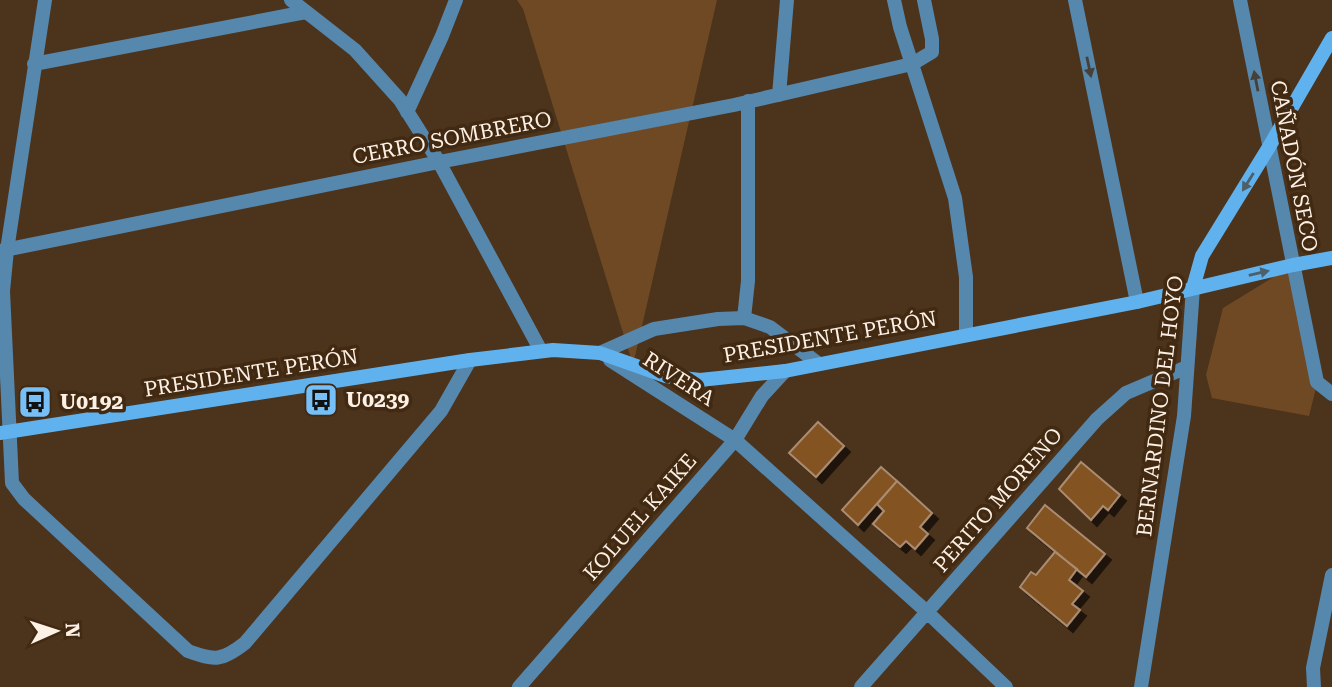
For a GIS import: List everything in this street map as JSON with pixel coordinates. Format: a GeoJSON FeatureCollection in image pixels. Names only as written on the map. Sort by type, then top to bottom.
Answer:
{"type":"FeatureCollection","features":[{"type":"Feature","properties":{"kind":"street"},"geometry":{"type":"LineString","coordinates":[[45,0],[3,251],[4,432],[12,483],[24,499],[188,651],[210,659],[229,656],[245,643],[440,411],[470,360]]}},
{"type":"Feature","properties":{"kind":"street"},"geometry":{"type":"LineString","coordinates":[[291,0],[355,50],[400,100],[439,162],[506,291],[541,351]]}},
{"type":"Feature","properties":{"kind":"street"},"geometry":{"type":"LineString","coordinates":[[407,112],[456,0]]}},
{"type":"Feature","properties":{"kind":"street"},"geometry":{"type":"LineString","coordinates":[[779,95],[787,0]]}},
{"type":"Feature","properties":{"kind":"street"},"geometry":{"type":"LineString","coordinates":[[894,0],[955,198],[966,277],[966,335]]}},
{"type":"Feature","properties":{"kind":"street"},"geometry":{"type":"LineString","coordinates":[[912,64],[933,52],[924,0]]}},
{"type":"Feature","properties":{"kind":"street"},"geometry":{"type":"LineString","coordinates":[[1075,0],[1137,302]]}},
{"type":"Feature","properties":{"kind":"street","name":"CAÑADÓN SECO"},"geometry":{"type":"LineString","coordinates":[[1240,0],[1317,382],[1332,394]]}},
{"type":"Feature","properties":{"kind":"street"},"geometry":{"type":"LineString","coordinates":[[34,64],[306,12]]}},
{"type":"Feature","properties":{"kind":"street","name":"BERNARDINO DEL HOYO"},"geometry":{"type":"LineString","coordinates":[[1141,687],[1184,416],[1193,288],[1202,257],[1332,38]]}},
{"type":"Feature","properties":{"kind":"street","name":"CERRO SOMBRERO"},"geometry":{"type":"LineString","coordinates":[[3,251],[779,95],[912,64]]}},
{"type":"Feature","properties":{"kind":"street"},"geometry":{"type":"LineString","coordinates":[[744,318],[748,281],[748,101]]}},
{"type":"Feature","properties":{"kind":"street","name":"PRESIDENTE PERÓN"},"geometry":{"type":"LineString","coordinates":[[4,432],[541,351],[600,353],[666,376],[700,380],[785,371],[1137,302],[1332,258]]}},
{"type":"Feature","properties":{"kind":"street"},"geometry":{"type":"LineString","coordinates":[[600,353],[654,329],[718,319],[744,318],[769,327],[818,364]]}},
{"type":"Feature","properties":{"kind":"street","name":"RIVERA"},"geometry":{"type":"LineString","coordinates":[[600,353],[735,440],[928,612],[1006,687]]}},
{"type":"Feature","properties":{"kind":"street","name":"PERITO MORENO"},"geometry":{"type":"LineString","coordinates":[[861,687],[1097,419],[1126,393],[1188,368]]}},
{"type":"Feature","properties":{"kind":"street","name":"KOLUEL KAIKE"},"geometry":{"type":"LineString","coordinates":[[519,687],[735,440],[762,396],[785,371]]}},
{"type":"Feature","properties":{"kind":"street"},"geometry":{"type":"LineString","coordinates":[[1314,687],[1313,668],[1332,575]]}},
{"type":"Feature","properties":{"kind":"shaded area"},"geometry":{"type":"Polygon","coordinates":[[[517,0],[717,0],[633,365],[523,9],[517,0]]]}},
{"type":"Feature","properties":{"kind":"shaded area"},"geometry":{"type":"Polygon","coordinates":[[[1293,265],[1317,384],[1309,416],[1212,398],[1206,375],[1223,308],[1293,265]]]}},
{"type":"Feature","properties":{"kind":"building"},"geometry":{"type":"Polygon","coordinates":[[[818,422],[844,446],[816,477],[789,453],[818,422]]]}},
{"type":"Feature","properties":{"kind":"building"},"geometry":{"type":"Polygon","coordinates":[[[1081,462],[1120,495],[1108,510],[1103,506],[1091,520],[1059,489],[1081,462]]]}},
{"type":"Feature","properties":{"kind":"building"},"geometry":{"type":"Polygon","coordinates":[[[881,467],[897,481],[858,525],[842,510],[881,467]]]}},
{"type":"Feature","properties":{"kind":"building"},"geometry":{"type":"Polygon","coordinates":[[[897,481],[932,513],[920,527],[928,534],[915,549],[906,541],[900,547],[873,524],[884,511],[877,504],[897,481]]]}},
{"type":"Feature","properties":{"kind":"building"},"geometry":{"type":"Polygon","coordinates":[[[1045,505],[1105,554],[1086,577],[1027,528],[1045,505]]]}},
{"type":"Feature","properties":{"kind":"building"},"geometry":{"type":"Polygon","coordinates":[[[1055,552],[1077,569],[1069,580],[1083,591],[1072,604],[1080,610],[1067,626],[1020,587],[1031,572],[1036,575],[1055,552]]]}},
{"type":"Feature","properties":{"kind":"place","name":"U0239"},"geometry":{"type":"Point","coordinates":[321,400]}},
{"type":"Feature","properties":{"kind":"place","name":"U0192"},"geometry":{"type":"Point","coordinates":[35,402]}}]}
